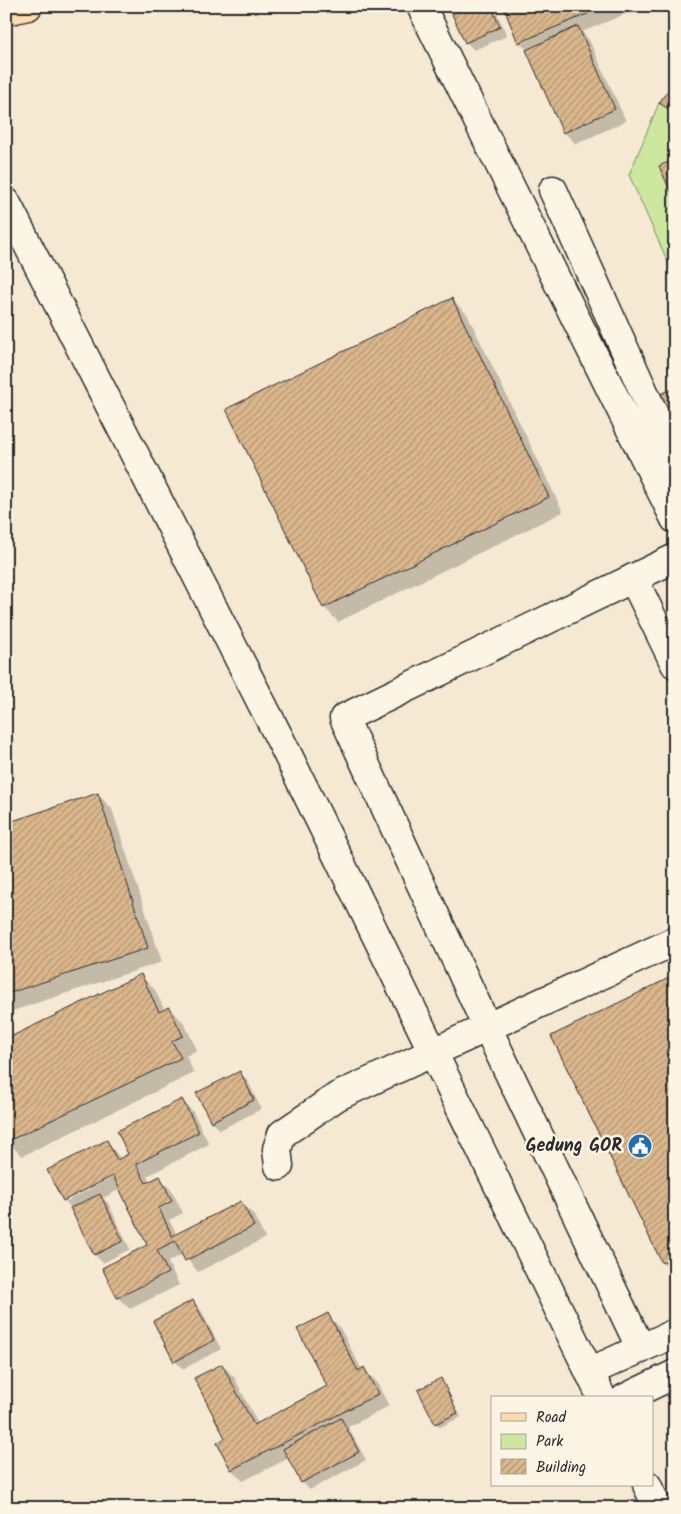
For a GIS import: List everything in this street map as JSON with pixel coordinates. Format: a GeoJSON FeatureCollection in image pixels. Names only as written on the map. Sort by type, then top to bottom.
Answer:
{"type":"FeatureCollection","features":[{"type":"Feature","properties":{"kind":"main road"},"geometry":{"type":"LineString","coordinates":[[6,11],[28,6]]}},
{"type":"Feature","properties":{"kind":"street"},"geometry":{"type":"LineString","coordinates":[[421,6],[675,519]]}},
{"type":"Feature","properties":{"kind":"street"},"geometry":{"type":"LineString","coordinates":[[553,190],[675,461]]}},
{"type":"Feature","properties":{"kind":"street"},"geometry":{"type":"LineString","coordinates":[[6,202],[283,745],[601,1396]]}},
{"type":"Feature","properties":{"kind":"street"},"geometry":{"type":"LineString","coordinates":[[577,321],[606,309]]}},
{"type":"Feature","properties":{"kind":"street"},"geometry":{"type":"LineString","coordinates":[[641,1349],[487,1027],[344,718],[675,558]]}},
{"type":"Feature","properties":{"kind":"street"},"geometry":{"type":"LineString","coordinates":[[633,578],[675,664]]}},
{"type":"Feature","properties":{"kind":"street"},"geometry":{"type":"LineString","coordinates":[[279,1166],[277,1150],[282,1134],[338,1096],[432,1051],[675,941]]}},
{"type":"Feature","properties":{"kind":"street"},"geometry":{"type":"LineString","coordinates":[[589,1372],[675,1334]]}},
{"type":"Feature","properties":{"kind":"street"},"geometry":{"type":"LineString","coordinates":[[629,1396],[675,1374]]}},
{"type":"Feature","properties":{"kind":"street"},"geometry":{"type":"LineString","coordinates":[[647,1486],[658,1508]]}},
{"type":"Feature","properties":{"kind":"green space"},"geometry":{"type":"Polygon","coordinates":[[[675,81],[675,278],[629,175],[659,103],[675,81]]]}},
{"type":"Feature","properties":{"kind":"building"},"geometry":{"type":"Polygon","coordinates":[[[470,6],[491,6],[500,27],[465,43],[452,14],[470,6]]]}},
{"type":"Feature","properties":{"kind":"building"},"geometry":{"type":"Polygon","coordinates":[[[503,6],[606,6],[518,43],[503,6]]]}},
{"type":"Feature","properties":{"kind":"building"},"geometry":{"type":"Polygon","coordinates":[[[578,26],[615,109],[563,133],[526,50],[578,26]]]}},
{"type":"Feature","properties":{"kind":"building"},"geometry":{"type":"Polygon","coordinates":[[[675,81],[675,113],[659,103],[675,81]]]}},
{"type":"Feature","properties":{"kind":"building"},"geometry":{"type":"Polygon","coordinates":[[[675,159],[675,201],[659,166],[675,159]]]}},
{"type":"Feature","properties":{"kind":"building"},"geometry":{"type":"Polygon","coordinates":[[[452,298],[549,497],[323,608],[226,409],[452,298]]]}},
{"type":"Feature","properties":{"kind":"building"},"geometry":{"type":"Polygon","coordinates":[[[675,388],[675,445],[653,397],[675,388]]]}},
{"type":"Feature","properties":{"kind":"building"},"geometry":{"type":"Polygon","coordinates":[[[98,793],[148,948],[6,994],[6,823],[98,793]]]}},
{"type":"Feature","properties":{"kind":"building"},"geometry":{"type":"Polygon","coordinates":[[[141,974],[159,1012],[169,1007],[183,1036],[172,1041],[181,1058],[6,1142],[6,1039],[141,974]]]}},
{"type":"Feature","properties":{"kind":"building","name":"Gedung GOR"},"geometry":{"type":"Polygon","coordinates":[[[675,975],[675,1257],[662,1263],[551,1036],[675,975]]]}},
{"type":"Feature","properties":{"kind":"building"},"geometry":{"type":"Polygon","coordinates":[[[240,1071],[254,1100],[211,1122],[196,1093],[240,1071]]]}},
{"type":"Feature","properties":{"kind":"building"},"geometry":{"type":"Polygon","coordinates":[[[182,1099],[199,1132],[136,1164],[146,1183],[160,1176],[172,1201],[159,1208],[172,1236],[241,1201],[254,1226],[185,1261],[175,1241],[157,1250],[168,1273],[117,1298],[102,1268],[147,1245],[113,1176],[63,1201],[47,1170],[107,1140],[117,1160],[128,1154],[117,1131],[182,1099]]]}},
{"type":"Feature","properties":{"kind":"building"},"geometry":{"type":"Polygon","coordinates":[[[100,1194],[123,1241],[94,1255],[70,1208],[100,1194]]]}},
{"type":"Feature","properties":{"kind":"building"},"geometry":{"type":"Polygon","coordinates":[[[193,1300],[214,1340],[174,1362],[153,1321],[193,1300]]]}},
{"type":"Feature","properties":{"kind":"building"},"geometry":{"type":"Polygon","coordinates":[[[328,1313],[358,1371],[364,1367],[378,1394],[231,1470],[217,1443],[225,1438],[194,1378],[222,1364],[254,1425],[327,1386],[297,1329],[328,1313]]]}},
{"type":"Feature","properties":{"kind":"building"},"geometry":{"type":"Polygon","coordinates":[[[441,1378],[458,1413],[435,1424],[418,1390],[441,1378]]]}},
{"type":"Feature","properties":{"kind":"building"},"geometry":{"type":"Polygon","coordinates":[[[341,1418],[359,1452],[301,1483],[283,1449],[341,1418]]]}},
{"type":"Feature","properties":{"kind":"place","name":"Gedung GOR"},"geometry":{"type":"Point","coordinates":[640,1146]}}]}
